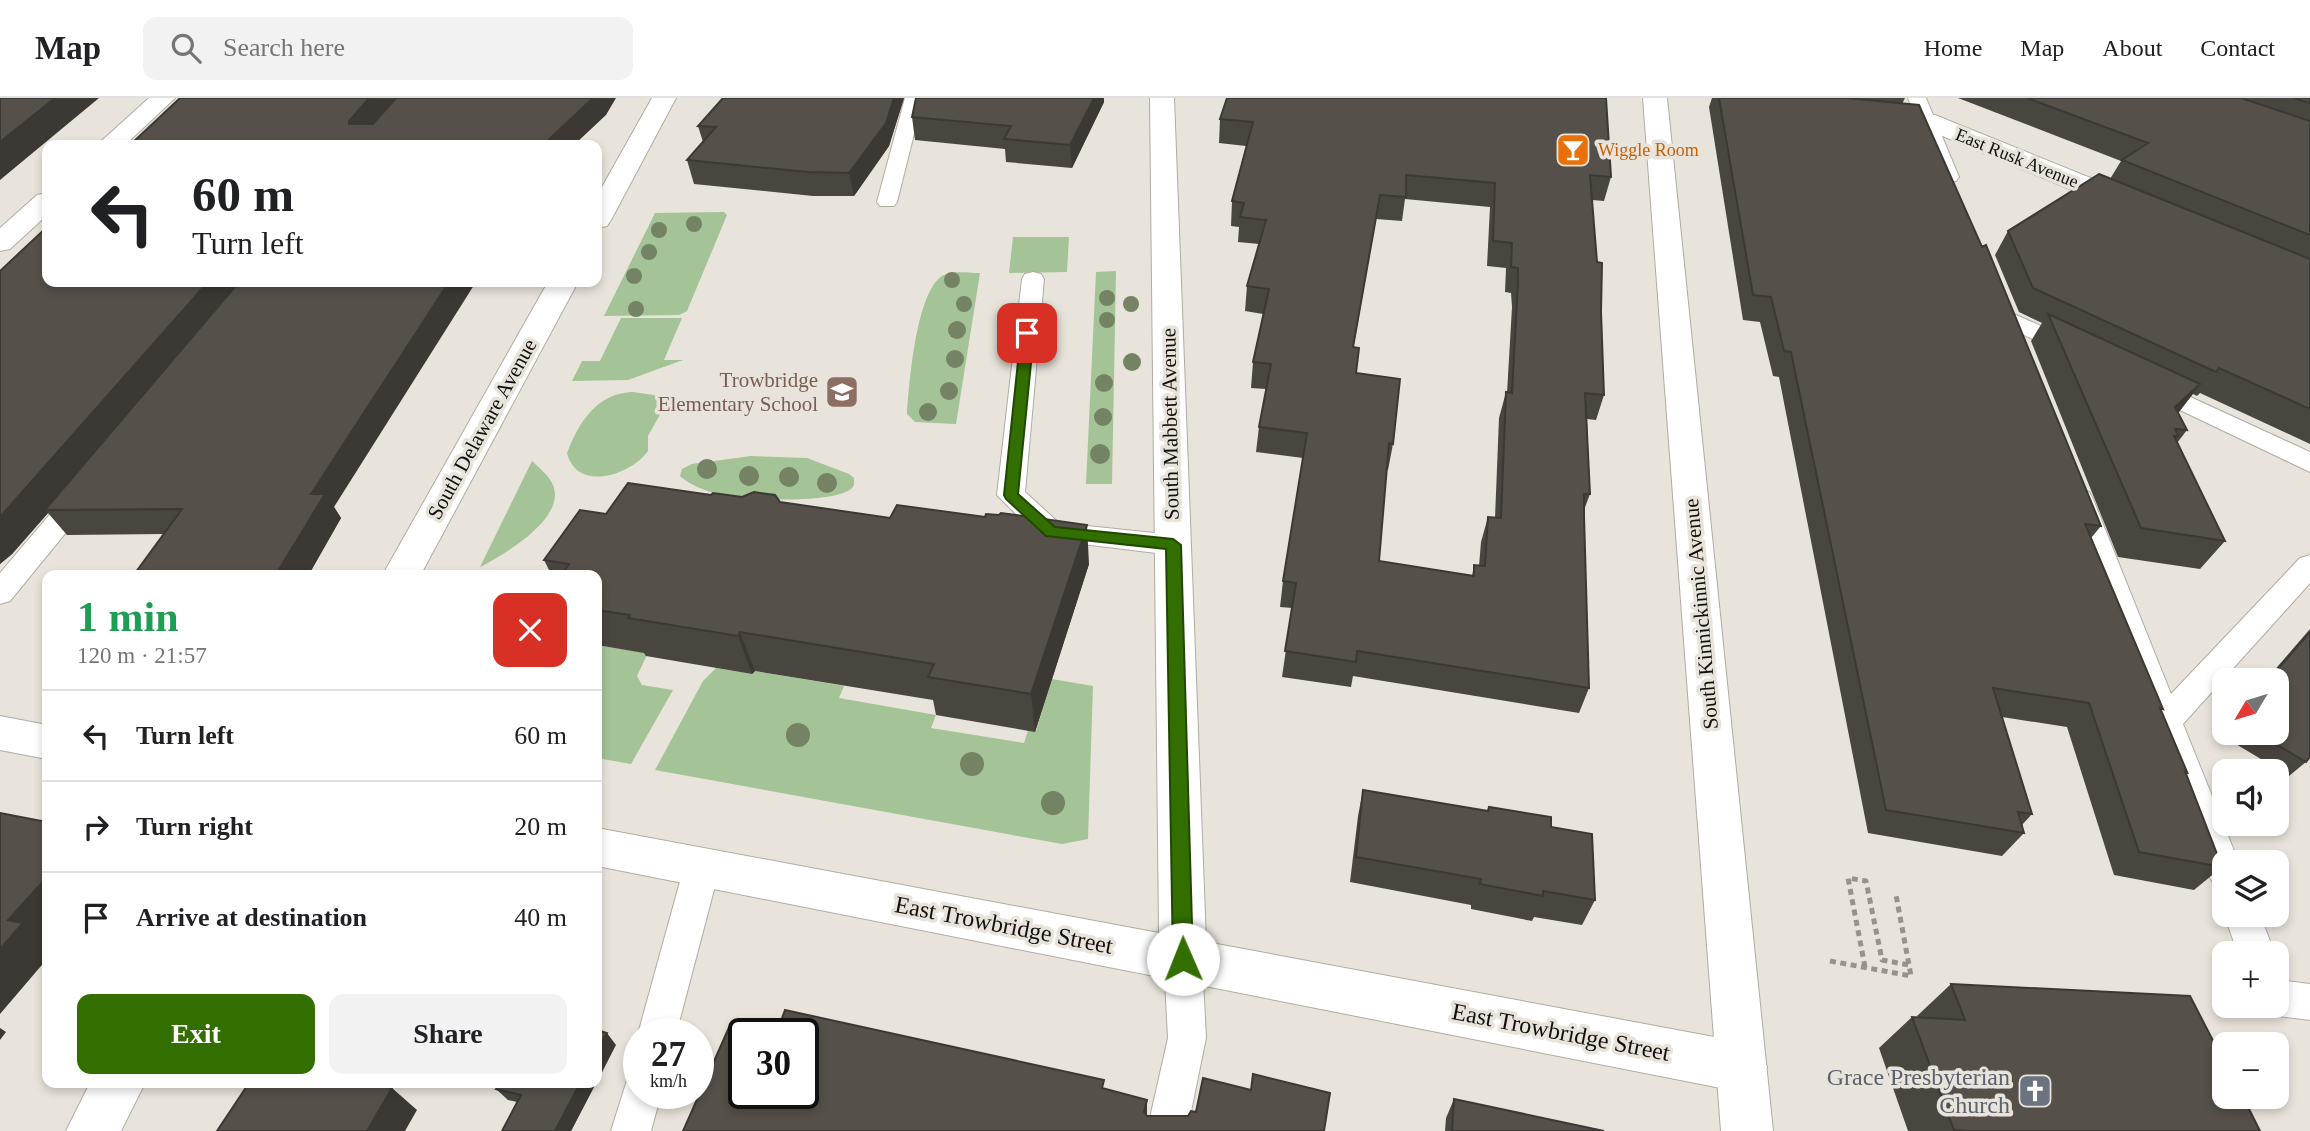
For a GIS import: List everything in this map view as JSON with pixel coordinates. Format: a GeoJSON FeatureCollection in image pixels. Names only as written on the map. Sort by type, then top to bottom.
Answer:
{"type":"FeatureCollection","features":[{"type":"Feature","properties":{"kind":"street"},"geometry":{"type":"LineString","coordinates":[[116,140],[163,98]]}},
{"type":"Feature","properties":{"kind":"street"},"geometry":{"type":"LineString","coordinates":[[602,211],[664,98]]}},
{"type":"Feature","properties":{"kind":"street","name":"South Mabbett Avenue"},"geometry":{"type":"LineString","coordinates":[[1162,98],[1183,959]]}},
{"type":"Feature","properties":{"kind":"street","name":"South Kinnickinnic Avenue"},"geometry":{"type":"LineString","coordinates":[[1655,98],[1747,1131]]}},
{"type":"Feature","properties":{"kind":"street","name":"East Rusk Avenue"},"geometry":{"type":"LineString","coordinates":[[1845,112],[1921,109],[2156,215]]}},
{"type":"Feature","properties":{"kind":"street"},"geometry":{"type":"LineString","coordinates":[[0,243],[42,205]]}},
{"type":"Feature","properties":{"kind":"street","name":"South Delaware Avenue"},"geometry":{"type":"LineString","coordinates":[[404,570],[560,287]]}},
{"type":"Feature","properties":{"kind":"street"},"geometry":{"type":"LineString","coordinates":[[0,733],[42,741]]}},
{"type":"Feature","properties":{"kind":"street","name":"East Trowbridge Street"},"geometry":{"type":"LineString","coordinates":[[602,848],[1741,1067]]}},
{"type":"Feature","properties":{"kind":"street"},"geometry":{"type":"LineString","coordinates":[[92,1131],[116,1088]]}},
{"type":"Feature","properties":{"kind":"lane"},"geometry":{"type":"LineString","coordinates":[[887,201],[914,98]]}},
{"type":"Feature","properties":{"kind":"lane"},"geometry":{"type":"LineString","coordinates":[[1921,109],[1957,194]]}},
{"type":"Feature","properties":{"kind":"lane"},"geometry":{"type":"LineString","coordinates":[[1033,279],[1011,495],[1051,532],[1173,545]]}},
{"type":"Feature","properties":{"kind":"lane"},"geometry":{"type":"LineString","coordinates":[[2022,357],[2002,305],[2095,360]]}},
{"type":"Feature","properties":{"kind":"lane"},"geometry":{"type":"LineString","coordinates":[[2133,378],[2310,463]]}},
{"type":"Feature","properties":{"kind":"lane"},"geometry":{"type":"LineString","coordinates":[[2069,474],[2216,850]]}},
{"type":"Feature","properties":{"kind":"lane"},"geometry":{"type":"LineString","coordinates":[[0,593],[98,475]]}},
{"type":"Feature","properties":{"kind":"lane"},"geometry":{"type":"LineString","coordinates":[[2166,721],[2310,565]]}},
{"type":"Feature","properties":{"kind":"lane"},"geometry":{"type":"LineString","coordinates":[[661,1018],[702,867]]}},
{"type":"Feature","properties":{"kind":"lane"},"geometry":{"type":"LineString","coordinates":[[1167,1131],[1187,1038],[1183,959]]}},
{"type":"Feature","properties":{"kind":"lane"},"geometry":{"type":"LineString","coordinates":[[2289,999],[2310,1002]]}},
{"type":"Feature","properties":{"kind":"lane"},"geometry":{"type":"LineString","coordinates":[[631,1131],[637,1109]]}},
{"type":"Feature","properties":{"kind":"path"},"geometry":{"type":"LineString","coordinates":[[1865,967],[1848,878],[1866,881],[1882,960],[1909,965]]}},
{"type":"Feature","properties":{"kind":"path"},"geometry":{"type":"LineString","coordinates":[[1830,961],[1911,976],[1896,895]]}},
{"type":"Feature","properties":{"kind":"green space"},"geometry":{"type":"Polygon","coordinates":[[[724,212],[727,215],[687,311],[679,315],[604,316],[655,213],[724,212]]]}},
{"type":"Feature","properties":{"kind":"green space"},"geometry":{"type":"Polygon","coordinates":[[[1013,237],[1069,237],[1067,272],[1009,273],[1013,237]]]}},
{"type":"Feature","properties":{"kind":"green space"},"geometry":{"type":"Polygon","coordinates":[[[1116,271],[1112,484],[1086,484],[1096,272],[1116,271]]]}},
{"type":"Feature","properties":{"kind":"green space"},"geometry":{"type":"Polygon","coordinates":[[[955,272],[980,273],[956,424],[915,422],[907,414],[908,400],[916,340],[926,301],[933,286],[942,276],[955,272]]]}},
{"type":"Feature","properties":{"kind":"green space"},"geometry":{"type":"Polygon","coordinates":[[[621,318],[682,318],[664,360],[683,360],[628,380],[572,381],[582,361],[600,361],[621,318]]]}},
{"type":"Feature","properties":{"kind":"green space"},"geometry":{"type":"Polygon","coordinates":[[[633,392],[660,396],[667,402],[648,436],[648,451],[640,460],[618,473],[593,476],[581,473],[567,453],[584,420],[591,411],[609,398],[633,392]]]}},
{"type":"Feature","properties":{"kind":"green space"},"geometry":{"type":"Polygon","coordinates":[[[751,456],[807,458],[849,474],[854,478],[854,485],[843,493],[829,497],[751,499],[713,493],[680,476],[682,469],[692,464],[751,456]]]}},
{"type":"Feature","properties":{"kind":"green space"},"geometry":{"type":"Polygon","coordinates":[[[532,461],[551,481],[555,494],[552,508],[532,533],[480,567],[532,461]]]}},
{"type":"Feature","properties":{"kind":"green space"},"geometry":{"type":"Polygon","coordinates":[[[602,646],[648,653],[637,676],[642,685],[673,690],[631,764],[602,759],[602,646]]]}},
{"type":"Feature","properties":{"kind":"green space"},"geometry":{"type":"Polygon","coordinates":[[[716,668],[752,674],[755,671],[844,686],[839,698],[936,715],[931,728],[1024,743],[1028,730],[1036,731],[1052,679],[1093,686],[1088,839],[1062,844],[655,770],[703,681],[716,668]]]}},
{"type":"Feature","properties":{"kind":"building"},"geometry":{"type":"Polygon","coordinates":[[[0,98],[55,98],[0,142],[0,98]]]}},
{"type":"Feature","properties":{"kind":"building"},"geometry":{"type":"Polygon","coordinates":[[[180,98],[369,98],[349,124],[373,124],[396,98],[593,98],[548,140],[135,140],[180,98]]]}},
{"type":"Feature","properties":{"kind":"building"},"geometry":{"type":"Polygon","coordinates":[[[723,98],[894,98],[886,123],[849,173],[808,172],[687,160],[716,127],[698,126],[723,98]]]}},
{"type":"Feature","properties":{"kind":"building"},"geometry":{"type":"Polygon","coordinates":[[[916,98],[1094,98],[1070,145],[1004,139],[1011,126],[912,117],[916,98]]]}},
{"type":"Feature","properties":{"kind":"building"},"geometry":{"type":"Polygon","coordinates":[[[1227,98],[1606,98],[1611,177],[1590,175],[1597,262],[1602,263],[1604,395],[1585,393],[1590,494],[1584,494],[1589,688],[1357,651],[1356,662],[1285,651],[1296,583],[1283,581],[1307,433],[1259,427],[1271,364],[1253,362],[1269,289],[1247,286],[1266,220],[1240,217],[1244,203],[1232,201],[1253,122],[1220,119],[1227,98]],[[1406,175],[1406,197],[1380,195],[1353,347],[1359,348],[1356,373],[1400,379],[1393,444],[1389,443],[1379,561],[1474,576],[1474,565],[1485,566],[1488,517],[1501,518],[1506,392],[1512,393],[1518,268],[1511,267],[1512,243],[1493,241],[1495,183],[1406,175]]]}},
{"type":"Feature","properties":{"kind":"building"},"geometry":{"type":"Polygon","coordinates":[[[1719,98],[1846,98],[1919,105],[1982,247],[1986,245],[2101,526],[2085,524],[2187,772],[2185,771],[2215,850],[2212,850],[2212,865],[2139,852],[2089,703],[1993,688],[2032,814],[2018,812],[2024,833],[1886,810],[1791,352],[1784,351],[1771,297],[1753,295],[1719,98]]]}},
{"type":"Feature","properties":{"kind":"building"},"geometry":{"type":"Polygon","coordinates":[[[2027,98],[2241,98],[2310,121],[2310,235],[2122,160],[2148,143],[2027,98]]]}},
{"type":"Feature","properties":{"kind":"building"},"geometry":{"type":"Polygon","coordinates":[[[2294,98],[2310,98],[2310,103],[2294,98]]]}},
{"type":"Feature","properties":{"kind":"building"},"geometry":{"type":"Polygon","coordinates":[[[2099,174],[2310,259],[2310,409],[2219,368],[2216,372],[2033,288],[2008,231],[2099,174]]]}},
{"type":"Feature","properties":{"kind":"building"},"geometry":{"type":"Polygon","coordinates":[[[42,232],[42,287],[204,287],[0,517],[0,271],[42,232]]]}},
{"type":"Feature","properties":{"kind":"building"},"geometry":{"type":"Polygon","coordinates":[[[235,287],[446,287],[311,494],[325,494],[279,570],[137,570],[182,509],[45,510],[235,287]]]}},
{"type":"Feature","properties":{"kind":"building"},"geometry":{"type":"Polygon","coordinates":[[[2048,314],[2200,384],[2175,407],[2187,430],[2175,429],[2178,436],[2174,436],[2225,541],[2141,528],[2048,314]]]}},
{"type":"Feature","properties":{"kind":"building"},"geometry":{"type":"Polygon","coordinates":[[[628,483],[711,495],[713,493],[742,497],[754,492],[775,495],[780,502],[890,518],[897,505],[985,517],[986,514],[1001,513],[1087,525],[1031,694],[928,677],[934,664],[740,632],[738,636],[628,618],[630,615],[602,611],[602,570],[565,570],[569,564],[544,560],[580,510],[606,514],[628,483]]]}},
{"type":"Feature","properties":{"kind":"building"},"geometry":{"type":"Polygon","coordinates":[[[2310,632],[2310,757],[2306,762],[2279,746],[2289,746],[2289,668],[2279,668],[2310,632]]]}},
{"type":"Feature","properties":{"kind":"building"},"geometry":{"type":"Polygon","coordinates":[[[1363,790],[1488,811],[1489,807],[1551,817],[1551,827],[1592,834],[1595,900],[1543,891],[1543,896],[1480,884],[1481,879],[1356,857],[1363,790]]]}},
{"type":"Feature","properties":{"kind":"building"},"geometry":{"type":"Polygon","coordinates":[[[0,813],[42,821],[42,883],[8,920],[23,923],[0,949],[0,813]]]}},
{"type":"Feature","properties":{"kind":"building","name":"Grace Presbyterian Church"},"geometry":{"type":"Polygon","coordinates":[[[1951,984],[2190,996],[2212,1039],[2212,1109],[2249,1109],[2260,1131],[1954,1130],[1912,1017],[1965,1020],[1951,984]]]}},
{"type":"Feature","properties":{"kind":"building"},"geometry":{"type":"Polygon","coordinates":[[[785,1010],[1104,1080],[1102,1088],[1147,1100],[1144,1112],[1147,1116],[1188,1116],[1191,1111],[1196,1112],[1203,1078],[1251,1090],[1253,1074],[1330,1093],[1324,1131],[683,1131],[693,1109],[714,1109],[714,1061],[728,1030],[728,1109],[819,1109],[819,1018],[782,1018],[785,1010]]]}},
{"type":"Feature","properties":{"kind":"building"},"geometry":{"type":"Polygon","coordinates":[[[246,1088],[392,1088],[367,1131],[217,1131],[246,1088]]]}},
{"type":"Feature","properties":{"kind":"building"},"geometry":{"type":"Polygon","coordinates":[[[577,1088],[555,1131],[502,1131],[521,1095],[496,1089],[577,1088]]]}},
{"type":"Feature","properties":{"kind":"building"},"geometry":{"type":"Polygon","coordinates":[[[1454,1099],[1604,1131],[1452,1131],[1454,1099]]]}},
{"type":"Feature","properties":{"kind":"place","name":"Wiggle Room"},"geometry":{"type":"Point","coordinates":[1573,150]}},
{"type":"Feature","properties":{"kind":"place","name":"Trowbridge Elementary School"},"geometry":{"type":"Point","coordinates":[842,392]}},
{"type":"Feature","properties":{"kind":"place","name":"Grace Presbyterian Church"},"geometry":{"type":"Point","coordinates":[2035,1091]}},
{"type":"Feature","properties":{"kind":"route"},"geometry":{"type":"LineString","coordinates":[[1027,333],[1011,495],[1051,532],[1173,545],[1183,959]]}}]}
